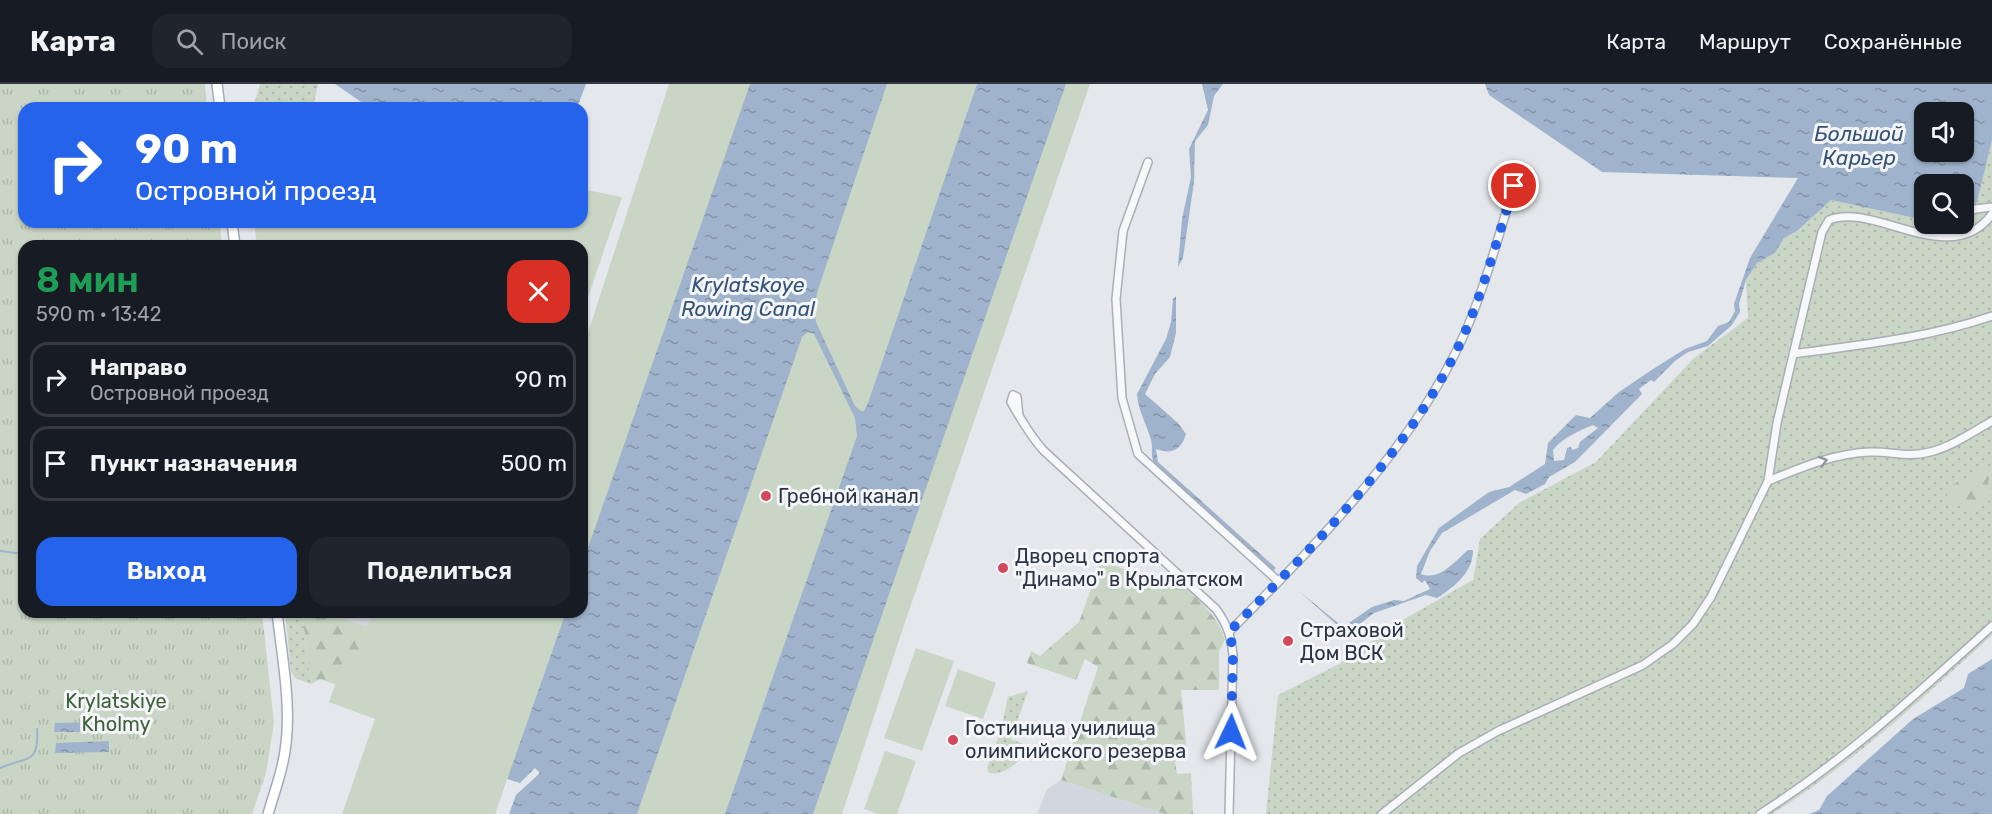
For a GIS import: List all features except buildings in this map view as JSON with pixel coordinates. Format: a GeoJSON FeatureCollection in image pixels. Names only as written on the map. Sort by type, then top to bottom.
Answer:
{"type":"FeatureCollection","features":[{"type":"Feature","properties":{"kind":"main road"},"geometry":{"type":"LineString","coordinates":[[217,84],[219,102]]}},
{"type":"Feature","properties":{"kind":"main road"},"geometry":{"type":"LineString","coordinates":[[268,814],[285,750],[285,682],[278,618]]}},
{"type":"Feature","properties":{"kind":"street"},"geometry":{"type":"LineString","coordinates":[[1148,162],[1123,231],[1116,299],[1122,398],[1138,454],[1277,580]]}},
{"type":"Feature","properties":{"kind":"street"},"geometry":{"type":"LineString","coordinates":[[1230,631],[1362,491],[1422,411],[1463,337],[1514,186]]}},
{"type":"Feature","properties":{"kind":"street"},"geometry":{"type":"LineString","coordinates":[[1974,210],[1992,207]]}},
{"type":"Feature","properties":{"kind":"street"},"geometry":{"type":"LineString","coordinates":[[1382,814],[1459,753],[1498,731],[1643,665],[1673,644],[1693,624],[1711,597],[1768,481],[1777,423],[1793,354],[1822,232],[1829,220],[1845,216],[1930,235],[1947,236],[1973,231],[1992,214]]}},
{"type":"Feature","properties":{"kind":"street"},"geometry":{"type":"LineString","coordinates":[[1793,354],[1888,341],[1965,325],[1992,316]]}},
{"type":"Feature","properties":{"kind":"street"},"geometry":{"type":"LineString","coordinates":[[1011,402],[1018,416],[1043,450],[1216,609],[1230,631],[1233,655],[1229,814]]}},
{"type":"Feature","properties":{"kind":"street"},"geometry":{"type":"LineString","coordinates":[[1768,481],[1827,460],[1853,454],[1872,452],[1901,456],[1931,452],[1992,421]]}},
{"type":"Feature","properties":{"kind":"street"},"geometry":{"type":"LineString","coordinates":[[1760,814],[1809,783],[1881,727],[1992,626]]}},
{"type":"Feature","properties":{"kind":"shaded area"},"geometry":{"type":"Polygon","coordinates":[[[342,618],[371,618],[368,626],[342,618]]]}},
{"type":"Feature","properties":{"kind":"shaded area"},"geometry":{"type":"Polygon","coordinates":[[[1061,780],[1165,814],[1037,814],[1047,789],[1061,780]]]}},
{"type":"Feature","properties":{"kind":"green space","name":"Krylatskiye Kholmy"},"geometry":{"type":"Polygon","coordinates":[[[0,84],[205,84],[206,102],[18,102],[18,228],[220,228],[222,240],[18,240],[18,618],[263,618],[274,723],[266,773],[252,814],[0,814],[0,84]]]}},
{"type":"Feature","properties":{"kind":"green space"},"geometry":{"type":"Polygon","coordinates":[[[260,84],[318,84],[314,102],[255,102],[260,84]]]}},
{"type":"Feature","properties":{"kind":"green space","name":"Гребной канал"},"geometry":{"type":"Polygon","coordinates":[[[669,84],[1090,84],[902,631],[842,814],[342,814],[375,719],[329,702],[347,651],[358,655],[371,618],[588,618],[588,333],[669,84]]]}},
{"type":"Feature","properties":{"kind":"green space"},"geometry":{"type":"Polygon","coordinates":[[[1992,140],[1992,635],[1913,706],[1831,774],[1772,814],[1266,814],[1278,695],[1339,664],[1401,621],[1473,580],[1480,539],[1519,503],[1596,462],[1694,358],[1748,318],[1746,280],[1757,263],[1775,253],[1784,238],[1797,231],[1831,200],[1914,218],[1914,234],[1974,234],[1974,204],[1977,201],[1992,140]]]}},
{"type":"Feature","properties":{"kind":"green space"},"geometry":{"type":"Polygon","coordinates":[[[588,190],[622,197],[588,297],[588,240],[256,240],[255,228],[588,228],[588,190]]]}},
{"type":"Feature","properties":{"kind":"green space"},"geometry":{"type":"Polygon","coordinates":[[[1992,465],[1992,479],[1988,480],[1992,501],[1984,501],[1976,513],[1950,502],[1947,495],[1948,487],[1992,465]]]}},
{"type":"Feature","properties":{"kind":"green space"},"geometry":{"type":"Polygon","coordinates":[[[1101,561],[1161,582],[1167,573],[1209,611],[1221,629],[1225,640],[1219,651],[1219,690],[1181,690],[1187,751],[1174,753],[1177,774],[1191,773],[1193,814],[1165,814],[1061,780],[1098,667],[1085,659],[1076,680],[1027,663],[1031,651],[1040,656],[1079,622],[1101,561]]]}},
{"type":"Feature","properties":{"kind":"green space"},"geometry":{"type":"Polygon","coordinates":[[[286,618],[303,618],[311,684],[295,678],[291,671],[286,618]]]}},
{"type":"Feature","properties":{"kind":"green space"},"geometry":{"type":"Polygon","coordinates":[[[303,618],[342,618],[367,626],[370,618],[373,618],[380,700],[320,679],[311,684],[303,618]]]}},
{"type":"Feature","properties":{"kind":"green space"},"geometry":{"type":"Polygon","coordinates":[[[916,648],[954,661],[922,751],[884,738],[916,648]]]}},
{"type":"Feature","properties":{"kind":"green space"},"geometry":{"type":"Polygon","coordinates":[[[958,669],[996,683],[983,719],[945,706],[958,669]]]}},
{"type":"Feature","properties":{"kind":"green space"},"geometry":{"type":"Polygon","coordinates":[[[1028,691],[1011,739],[1029,746],[1013,766],[1001,772],[989,773],[987,768],[1000,733],[1008,697],[1028,691]]]}},
{"type":"Feature","properties":{"kind":"green space"},"geometry":{"type":"Polygon","coordinates":[[[885,751],[916,761],[897,814],[878,814],[864,809],[885,751]]]}},
{"type":"Feature","properties":{"kind":"green space"},"geometry":{"type":"Polygon","coordinates":[[[138,803],[141,814],[83,814],[90,811],[138,803]]]}},
{"type":"Feature","properties":{"kind":"water"},"geometry":{"type":"Polygon","coordinates":[[[335,84],[586,84],[579,102],[361,102],[335,84]]]}},
{"type":"Feature","properties":{"kind":"water","name":"Krylatskoye Rowing Canal"},"geometry":{"type":"Polygon","coordinates":[[[750,84],[887,84],[817,293],[814,312],[816,322],[855,406],[864,411],[977,84],[1066,84],[813,814],[725,814],[857,436],[855,418],[814,334],[808,332],[802,337],[637,814],[495,814],[564,618],[588,618],[588,548],[750,84]]]}},
{"type":"Feature","properties":{"kind":"water"},"geometry":{"type":"Polygon","coordinates":[[[1202,84],[1223,84],[1214,96],[1208,125],[1195,141],[1194,182],[1183,258],[1178,267],[1182,219],[1191,177],[1189,149],[1208,110],[1202,84]]]}},
{"type":"Feature","properties":{"kind":"water","name":"Большой Карьер"},"geometry":{"type":"Polygon","coordinates":[[[1485,84],[1992,84],[1992,140],[1977,202],[1974,205],[1974,174],[1914,174],[1914,218],[1831,200],[1797,231],[1784,238],[1775,253],[1757,263],[1746,280],[1739,304],[1740,312],[1732,325],[1708,346],[1688,352],[1675,361],[1654,382],[1651,380],[1639,389],[1642,394],[1575,462],[1549,477],[1545,484],[1526,494],[1515,490],[1442,533],[1430,551],[1421,574],[1441,573],[1468,550],[1473,550],[1470,566],[1456,584],[1437,598],[1426,595],[1374,613],[1347,634],[1299,591],[1343,627],[1372,607],[1394,600],[1404,601],[1430,589],[1425,580],[1422,583],[1416,578],[1417,566],[1439,528],[1489,492],[1509,487],[1545,464],[1548,443],[1576,415],[1590,418],[1619,392],[1685,349],[1707,341],[1718,326],[1729,322],[1735,311],[1734,304],[1750,258],[1798,178],[1602,172],[1489,95],[1485,84]],[[1593,425],[1582,429],[1561,442],[1553,450],[1554,461],[1564,460],[1567,448],[1571,447],[1572,450],[1578,448],[1580,442],[1598,428],[1593,425]]]}},
{"type":"Feature","properties":{"kind":"water"},"geometry":{"type":"Polygon","coordinates":[[[1176,296],[1176,333],[1170,357],[1155,374],[1145,394],[1178,423],[1186,434],[1175,450],[1156,449],[1158,462],[1276,568],[1273,571],[1155,465],[1153,460],[1151,441],[1137,394],[1166,339],[1171,322],[1173,299],[1176,296]]]}},
{"type":"Feature","properties":{"kind":"water"},"geometry":{"type":"Polygon","coordinates":[[[1992,659],[1992,814],[1809,814],[1819,810],[1827,796],[1913,719],[1964,688],[1968,674],[1992,659]]]}},
{"type":"Feature","properties":{"kind":"water"},"geometry":{"type":"Polygon","coordinates":[[[104,722],[105,732],[54,732],[55,723],[104,722]]]}},
{"type":"Feature","properties":{"kind":"water"},"geometry":{"type":"Polygon","coordinates":[[[109,741],[109,752],[55,753],[56,743],[109,741]]]}},
{"type":"Feature","properties":{"kind":"pier"},"geometry":{"type":"Polygon","coordinates":[[[535,768],[540,773],[516,795],[509,814],[495,814],[507,779],[520,783],[535,768]]]}},
{"type":"Feature","properties":{"kind":"waterway"},"geometry":{"type":"LineString","coordinates":[[0,551],[18,553]]}},
{"type":"Feature","properties":{"kind":"waterway"},"geometry":{"type":"LineString","coordinates":[[0,768],[25,760],[34,754],[37,729]]}},
{"type":"Feature","properties":{"kind":"place","name":"Гребной канал"},"geometry":{"type":"Point","coordinates":[766,496]}},
{"type":"Feature","properties":{"kind":"place","name":"Дворец спорта \"Динамо\" в Крылатском"},"geometry":{"type":"Point","coordinates":[1003,568]}},
{"type":"Feature","properties":{"kind":"place","name":"Страховой Дом ВСК"},"geometry":{"type":"Point","coordinates":[1288,641]}},
{"type":"Feature","properties":{"kind":"place","name":"Гостиница училища олимпийского резерва"},"geometry":{"type":"Point","coordinates":[953,740]}},
{"type":"Feature","properties":{"kind":"route"},"geometry":{"type":"LineString","coordinates":[[1231,732],[1233,655],[1230,631],[1344,512],[1422,411],[1463,337],[1514,186]]}}]}
